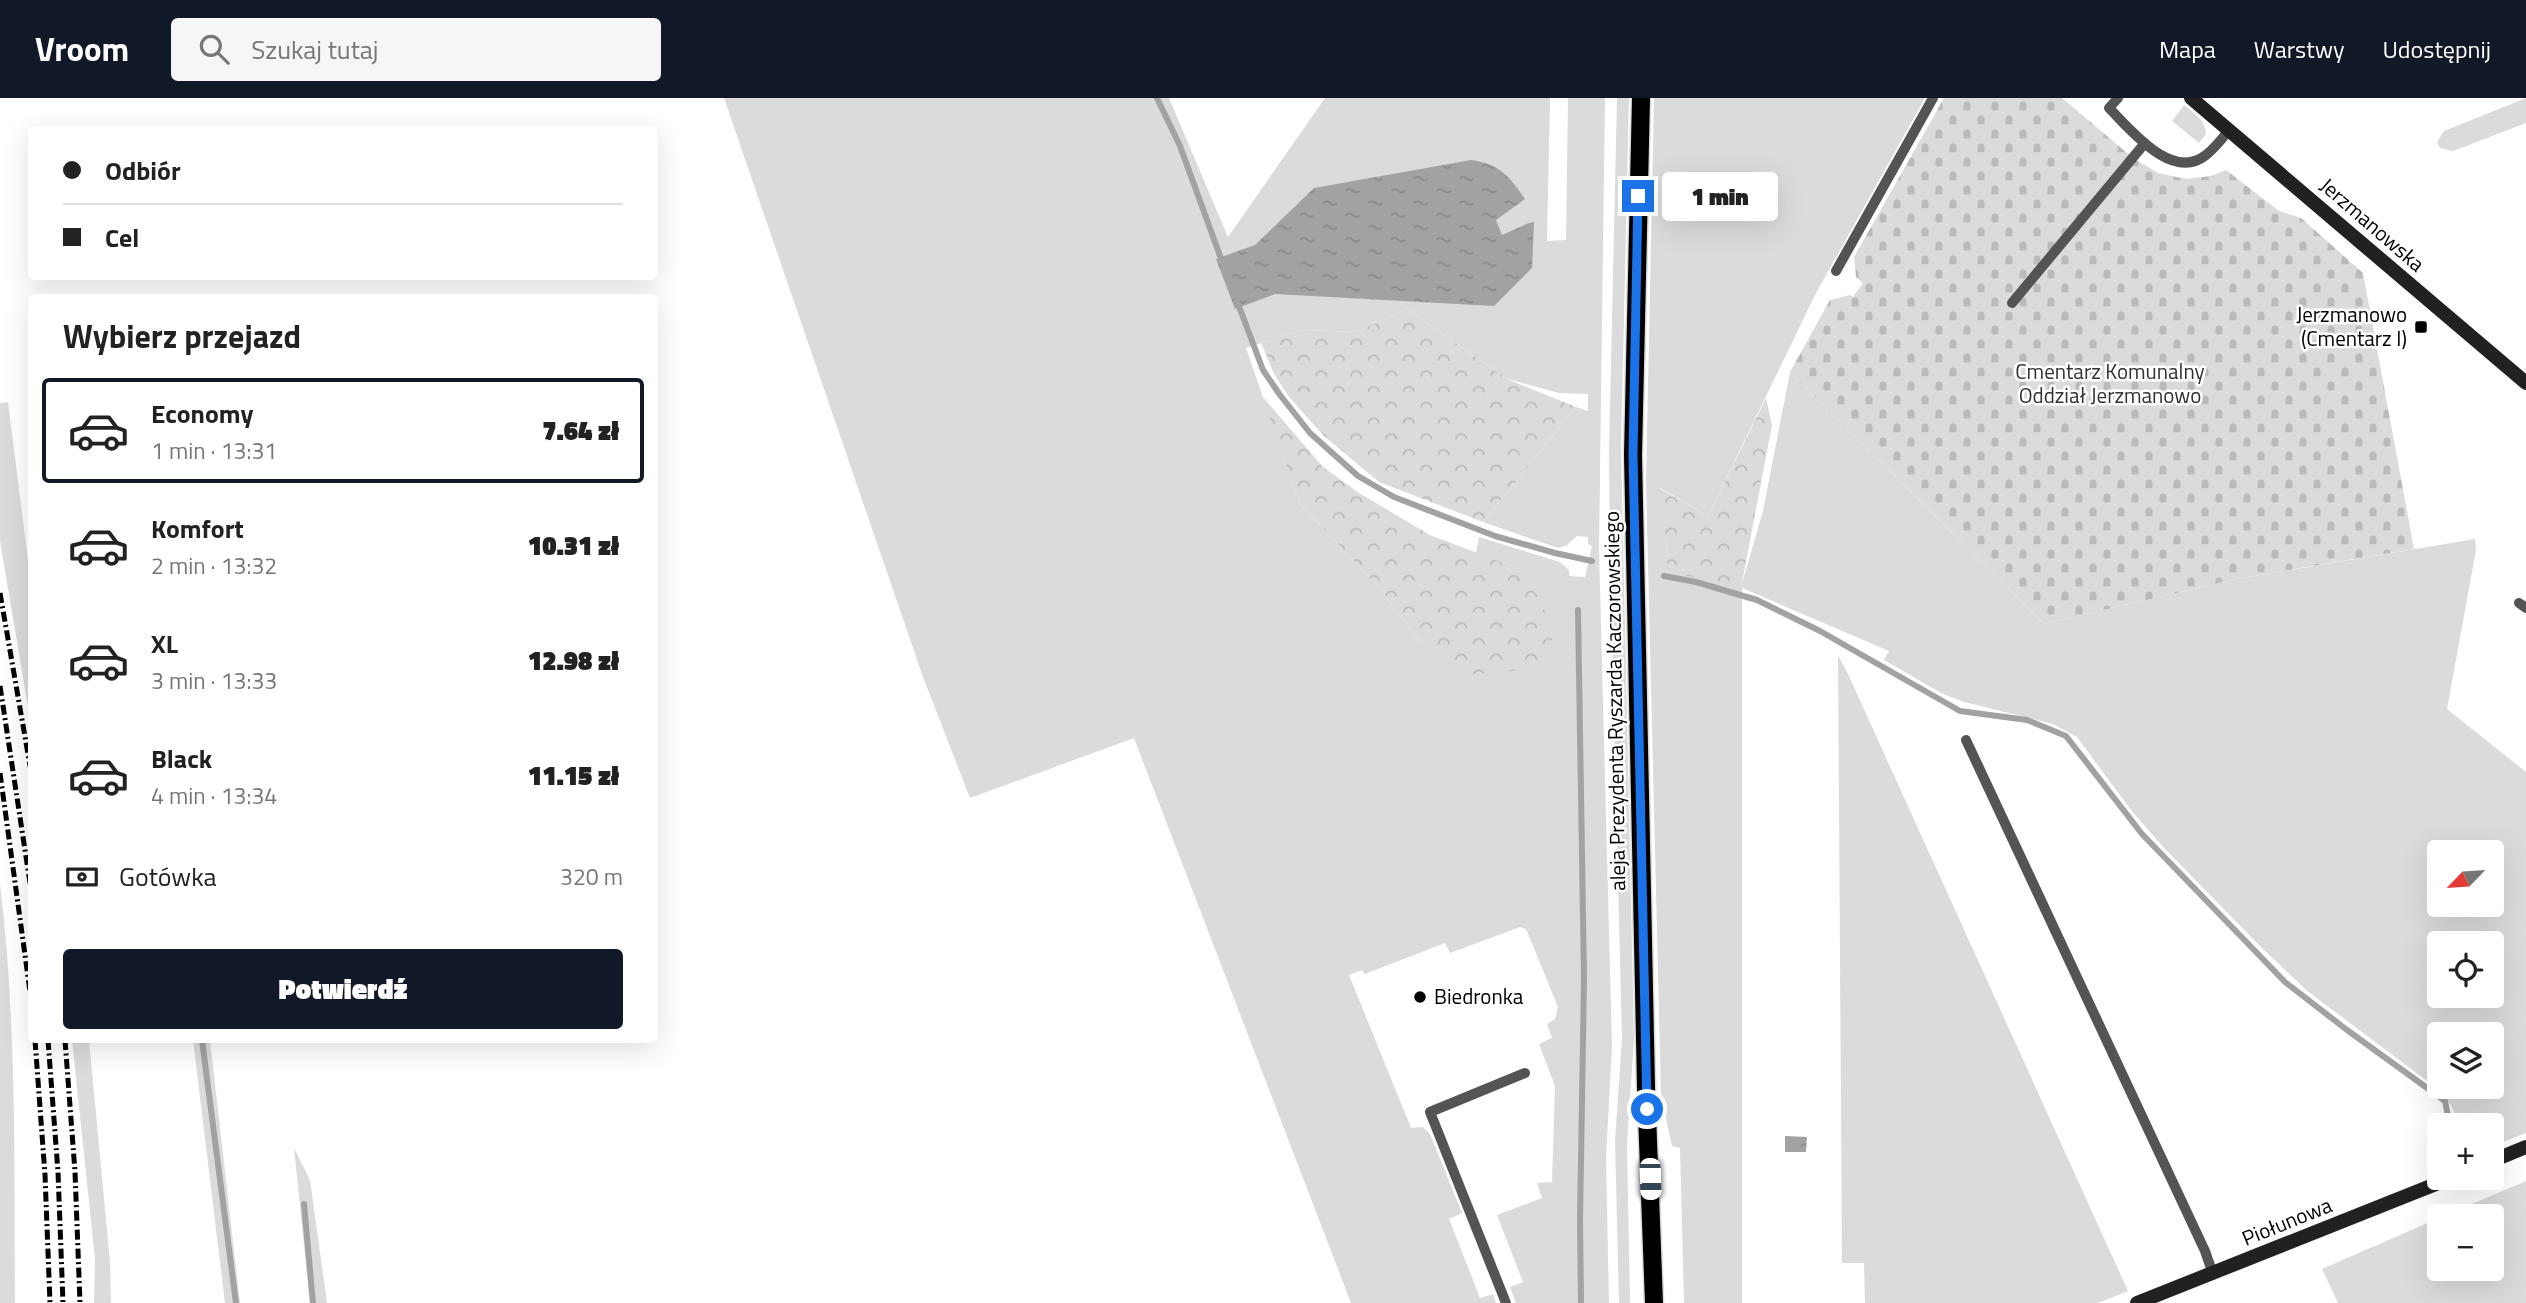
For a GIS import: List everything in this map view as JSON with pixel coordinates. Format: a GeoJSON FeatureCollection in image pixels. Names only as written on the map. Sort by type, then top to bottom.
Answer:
{"type":"FeatureCollection","features":[{"type":"Feature","properties":{"kind":"main road","name":"aleja Prezydenta Ryszarda Kaczorowskiego"},"geometry":{"type":"LineString","coordinates":[[1641,98],[1633,455],[1646,1087],[1654,1303]]}},
{"type":"Feature","properties":{"kind":"street","name":"Jerzmanowska"},"geometry":{"type":"LineString","coordinates":[[2192,98],[2526,383]]}},
{"type":"Feature","properties":{"kind":"street"},"geometry":{"type":"LineString","coordinates":[[2504,1156],[2526,1147]]}},
{"type":"Feature","properties":{"kind":"street","name":"Piołunowa"},"geometry":{"type":"LineString","coordinates":[[2137,1303],[2427,1188]]}},
{"type":"Feature","properties":{"kind":"lane"},"geometry":{"type":"LineString","coordinates":[[1836,271],[1933,98]]}},
{"type":"Feature","properties":{"kind":"lane"},"geometry":{"type":"LineString","coordinates":[[2118,98],[2109,108],[2145,143],[2168,159],[2194,161],[2204,157],[2228,130]]}},
{"type":"Feature","properties":{"kind":"lane"},"geometry":{"type":"LineString","coordinates":[[2012,303],[2145,143]]}},
{"type":"Feature","properties":{"kind":"lane"},"geometry":{"type":"LineString","coordinates":[[1966,740],[2205,1251],[2213,1274]]}},
{"type":"Feature","properties":{"kind":"lane"},"geometry":{"type":"LineString","coordinates":[[1506,1303],[1430,1112],[1525,1073]]}},
{"type":"Feature","properties":{"kind":"green space"},"geometry":{"type":"Polygon","coordinates":[[[724,98],[1169,98],[1228,237],[1325,98],[1550,98],[1547,241],[1566,240],[1568,98],[1605,98],[1599,548],[1612,1046],[1606,1158],[1609,1303],[1516,1303],[1510,1287],[1523,1282],[1497,1215],[1542,1198],[1537,1183],[1552,1182],[1555,1086],[1539,1044],[1552,1038],[1547,1024],[1555,1019],[1558,1007],[1526,929],[1520,927],[1450,953],[1445,943],[1365,974],[1362,970],[1349,975],[1411,1128],[1423,1127],[1430,1134],[1462,1213],[1449,1219],[1480,1298],[1493,1294],[1496,1303],[1351,1303],[1134,738],[970,798],[923,677],[724,98]],[[1407,309],[1356,332],[1301,330],[1246,348],[1300,504],[1375,583],[1423,645],[1512,566],[1476,553],[1479,537],[1560,562],[1569,570],[1569,576],[1585,577],[1592,546],[1588,544],[1588,537],[1577,536],[1566,546],[1558,548],[1483,522],[1576,407],[1588,411],[1588,394],[1559,393],[1507,379],[1407,309]]]}},
{"type":"Feature","properties":{"kind":"green space"},"geometry":{"type":"Polygon","coordinates":[[[1617,98],[1629,98],[1621,449],[1634,1039],[1627,1144],[1630,1303],[1619,1303],[1615,1141],[1622,1038],[1609,450],[1617,98]]]}},
{"type":"Feature","properties":{"kind":"green space"},"geometry":{"type":"Polygon","coordinates":[[[1654,98],[1925,98],[1816,293],[1708,516],[1660,488],[1668,558],[1665,571],[1741,587],[1763,511],[1790,372],[2044,624],[2236,579],[2475,539],[2476,550],[2447,709],[2526,772],[2526,1133],[2504,1141],[2504,1113],[2454,1113],[2446,1099],[2504,1099],[2504,1022],[2427,1022],[2427,1081],[2306,990],[2259,945],[2164,848],[2131,810],[2077,737],[2053,724],[1964,702],[1943,694],[1884,660],[1889,651],[1742,588],[1742,1303],[1684,1303],[1680,1148],[1672,1146],[1661,1096],[1646,482],[1654,98]]]}},
{"type":"Feature","properties":{"kind":"green space","name":"Cmentarz Komunalny Oddział Jerzmanowo"},"geometry":{"type":"Polygon","coordinates":[[[1944,98],[2062,98],[2133,158],[2158,173],[2186,179],[2211,176],[2226,170],[2279,211],[2301,218],[2363,273],[2414,549],[2236,579],[2044,624],[1790,372],[1830,300],[1850,295],[1853,297],[1863,283],[1856,277],[1854,257],[1944,98]]]}},
{"type":"Feature","properties":{"kind":"green space"},"geometry":{"type":"Polygon","coordinates":[[[2526,98],[2526,123],[2453,151],[2440,148],[2437,142],[2444,131],[2526,98]]]}},
{"type":"Feature","properties":{"kind":"green space"},"geometry":{"type":"Polygon","coordinates":[[[2184,105],[2204,125],[2206,134],[2199,143],[2172,121],[2184,105]]]}},
{"type":"Feature","properties":{"kind":"green space"},"geometry":{"type":"Polygon","coordinates":[[[1407,309],[1507,379],[1576,407],[1483,522],[1379,482],[1323,435],[1289,397],[1274,374],[1261,343],[1301,330],[1356,332],[1407,309]]]}},
{"type":"Feature","properties":{"kind":"green space"},"geometry":{"type":"Polygon","coordinates":[[[1262,396],[1323,467],[1359,493],[1430,535],[1512,566],[1539,597],[1554,635],[1542,664],[1513,671],[1458,675],[1423,645],[1375,583],[1300,504],[1262,396]]]}},
{"type":"Feature","properties":{"kind":"green space"},"geometry":{"type":"Polygon","coordinates":[[[1766,398],[1772,425],[1741,588],[1665,571],[1668,557],[1659,488],[1708,516],[1766,398]]]}},
{"type":"Feature","properties":{"kind":"green space"},"geometry":{"type":"Polygon","coordinates":[[[8,402],[28,560],[28,707],[0,541],[0,403],[8,402]]]}},
{"type":"Feature","properties":{"kind":"green space"},"geometry":{"type":"Polygon","coordinates":[[[1838,655],[2128,1291],[2098,1303],[1865,1303],[1864,1263],[1842,1263],[1838,655]]]}},
{"type":"Feature","properties":{"kind":"green space"},"geometry":{"type":"Polygon","coordinates":[[[0,884],[12,1041],[15,1303],[0,1303],[0,884]]]}},
{"type":"Feature","properties":{"kind":"green space"},"geometry":{"type":"Polygon","coordinates":[[[72,1043],[89,1043],[110,1262],[111,1303],[94,1303],[95,1259],[72,1043]]]}},
{"type":"Feature","properties":{"kind":"green space"},"geometry":{"type":"Polygon","coordinates":[[[193,1043],[210,1043],[240,1303],[225,1303],[193,1043]]]}},
{"type":"Feature","properties":{"kind":"green space"},"geometry":{"type":"Polygon","coordinates":[[[294,1148],[310,1180],[327,1303],[310,1303],[294,1148]]]}},
{"type":"Feature","properties":{"kind":"green space"},"geometry":{"type":"Polygon","coordinates":[[[2526,1181],[2526,1303],[2338,1303],[2322,1269],[2427,1223],[2427,1281],[2504,1281],[2504,1204],[2472,1204],[2526,1181]]]}},
{"type":"Feature","properties":{"kind":"water"},"geometry":{"type":"Polygon","coordinates":[[[1471,160],[1497,168],[1525,199],[1496,220],[1502,235],[1534,222],[1532,268],[1494,306],[1275,294],[1235,309],[1216,259],[1255,245],[1314,188],[1471,160]]]}},
{"type":"Feature","properties":{"kind":"water"},"geometry":{"type":"Polygon","coordinates":[[[1785,1136],[1807,1137],[1806,1152],[1785,1152],[1785,1136]]]}},
{"type":"Feature","properties":{"kind":"waterway"},"geometry":{"type":"LineString","coordinates":[[1157,98],[1180,146],[1223,264]]}},
{"type":"Feature","properties":{"kind":"waterway"},"geometry":{"type":"LineString","coordinates":[[1237,301],[1263,370],[1280,395],[1310,433],[1358,476],[1394,497],[1495,536],[1592,561]]}},
{"type":"Feature","properties":{"kind":"waterway"},"geometry":{"type":"LineString","coordinates":[[1664,576],[1696,582],[1757,600],[1820,631],[1960,711],[2027,720],[2066,736],[2142,834],[2285,982],[2445,1101],[2447,1113]]}},
{"type":"Feature","properties":{"kind":"waterway"},"geometry":{"type":"LineString","coordinates":[[1578,610],[1584,978],[1581,1303]]}},
{"type":"Feature","properties":{"kind":"waterway"},"geometry":{"type":"LineString","coordinates":[[202,1043],[236,1303]]}},
{"type":"Feature","properties":{"kind":"waterway"},"geometry":{"type":"LineString","coordinates":[[304,1204],[313,1303]]}},
{"type":"Feature","properties":{"kind":"railway"},"geometry":{"type":"LineString","coordinates":[[0,593],[28,754]]}},
{"type":"Feature","properties":{"kind":"railway"},"geometry":{"type":"LineString","coordinates":[[0,686],[28,870]]}},
{"type":"Feature","properties":{"kind":"railway"},"geometry":{"type":"LineString","coordinates":[[0,773],[28,977]]}},
{"type":"Feature","properties":{"kind":"railway"},"geometry":{"type":"LineString","coordinates":[[35,1043],[45,1175],[50,1303]]}},
{"type":"Feature","properties":{"kind":"railway"},"geometry":{"type":"LineString","coordinates":[[48,1043],[58,1172],[63,1303]]}},
{"type":"Feature","properties":{"kind":"railway"},"geometry":{"type":"LineString","coordinates":[[65,1043],[75,1172],[80,1303]]}},
{"type":"Feature","properties":{"kind":"place","name":"Jerzmanowo (Cmentarz I)"},"geometry":{"type":"Point","coordinates":[2421,327]}},
{"type":"Feature","properties":{"kind":"place","name":"Biedronka"},"geometry":{"type":"Point","coordinates":[1420,997]}},
{"type":"Feature","properties":{"kind":"route"},"geometry":{"type":"LineString","coordinates":[[1638,196],[1633,455],[1647,1109]]}}]}
